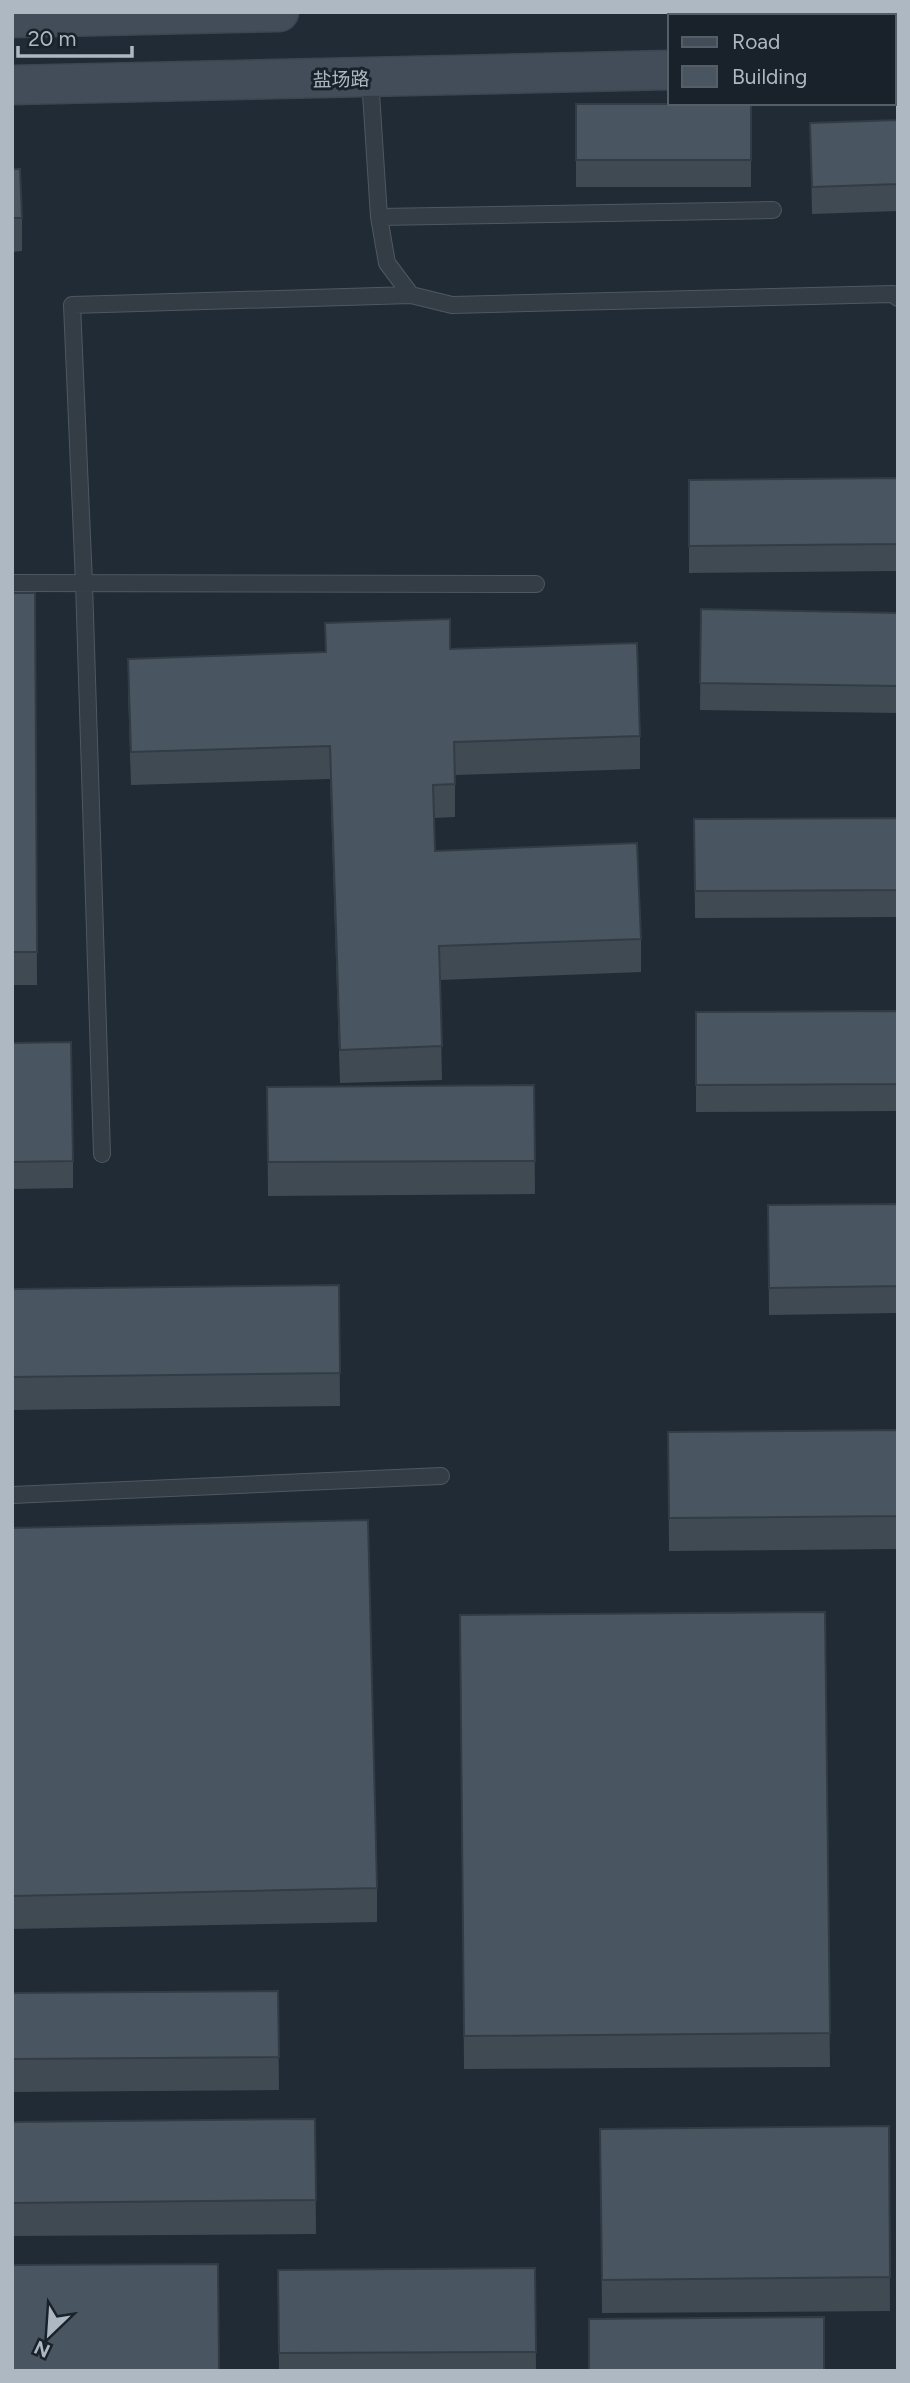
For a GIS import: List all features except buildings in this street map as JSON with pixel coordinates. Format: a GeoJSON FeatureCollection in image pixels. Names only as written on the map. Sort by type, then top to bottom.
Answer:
{"type":"FeatureCollection","features":[{"type":"Feature","properties":{"kind":"main road"},"geometry":{"type":"LineString","coordinates":[[12,18],[279,12]]}},
{"type":"Feature","properties":{"kind":"main road","name":"盐场路"},"geometry":{"type":"LineString","coordinates":[[12,85],[668,71]]}},
{"type":"Feature","properties":{"kind":"lane"},"geometry":{"type":"LineString","coordinates":[[370,78],[379,217],[387,263],[411,295]]}},
{"type":"Feature","properties":{"kind":"lane"},"geometry":{"type":"LineString","coordinates":[[379,217],[773,210]]}},
{"type":"Feature","properties":{"kind":"lane"},"geometry":{"type":"LineString","coordinates":[[102,1154],[84,583],[72,305],[411,295],[452,304],[893,294],[898,298]]}},
{"type":"Feature","properties":{"kind":"lane"},"geometry":{"type":"LineString","coordinates":[[12,583],[536,584]]}},
{"type":"Feature","properties":{"kind":"lane"},"geometry":{"type":"LineString","coordinates":[[12,1495],[441,1476]]}}]}
